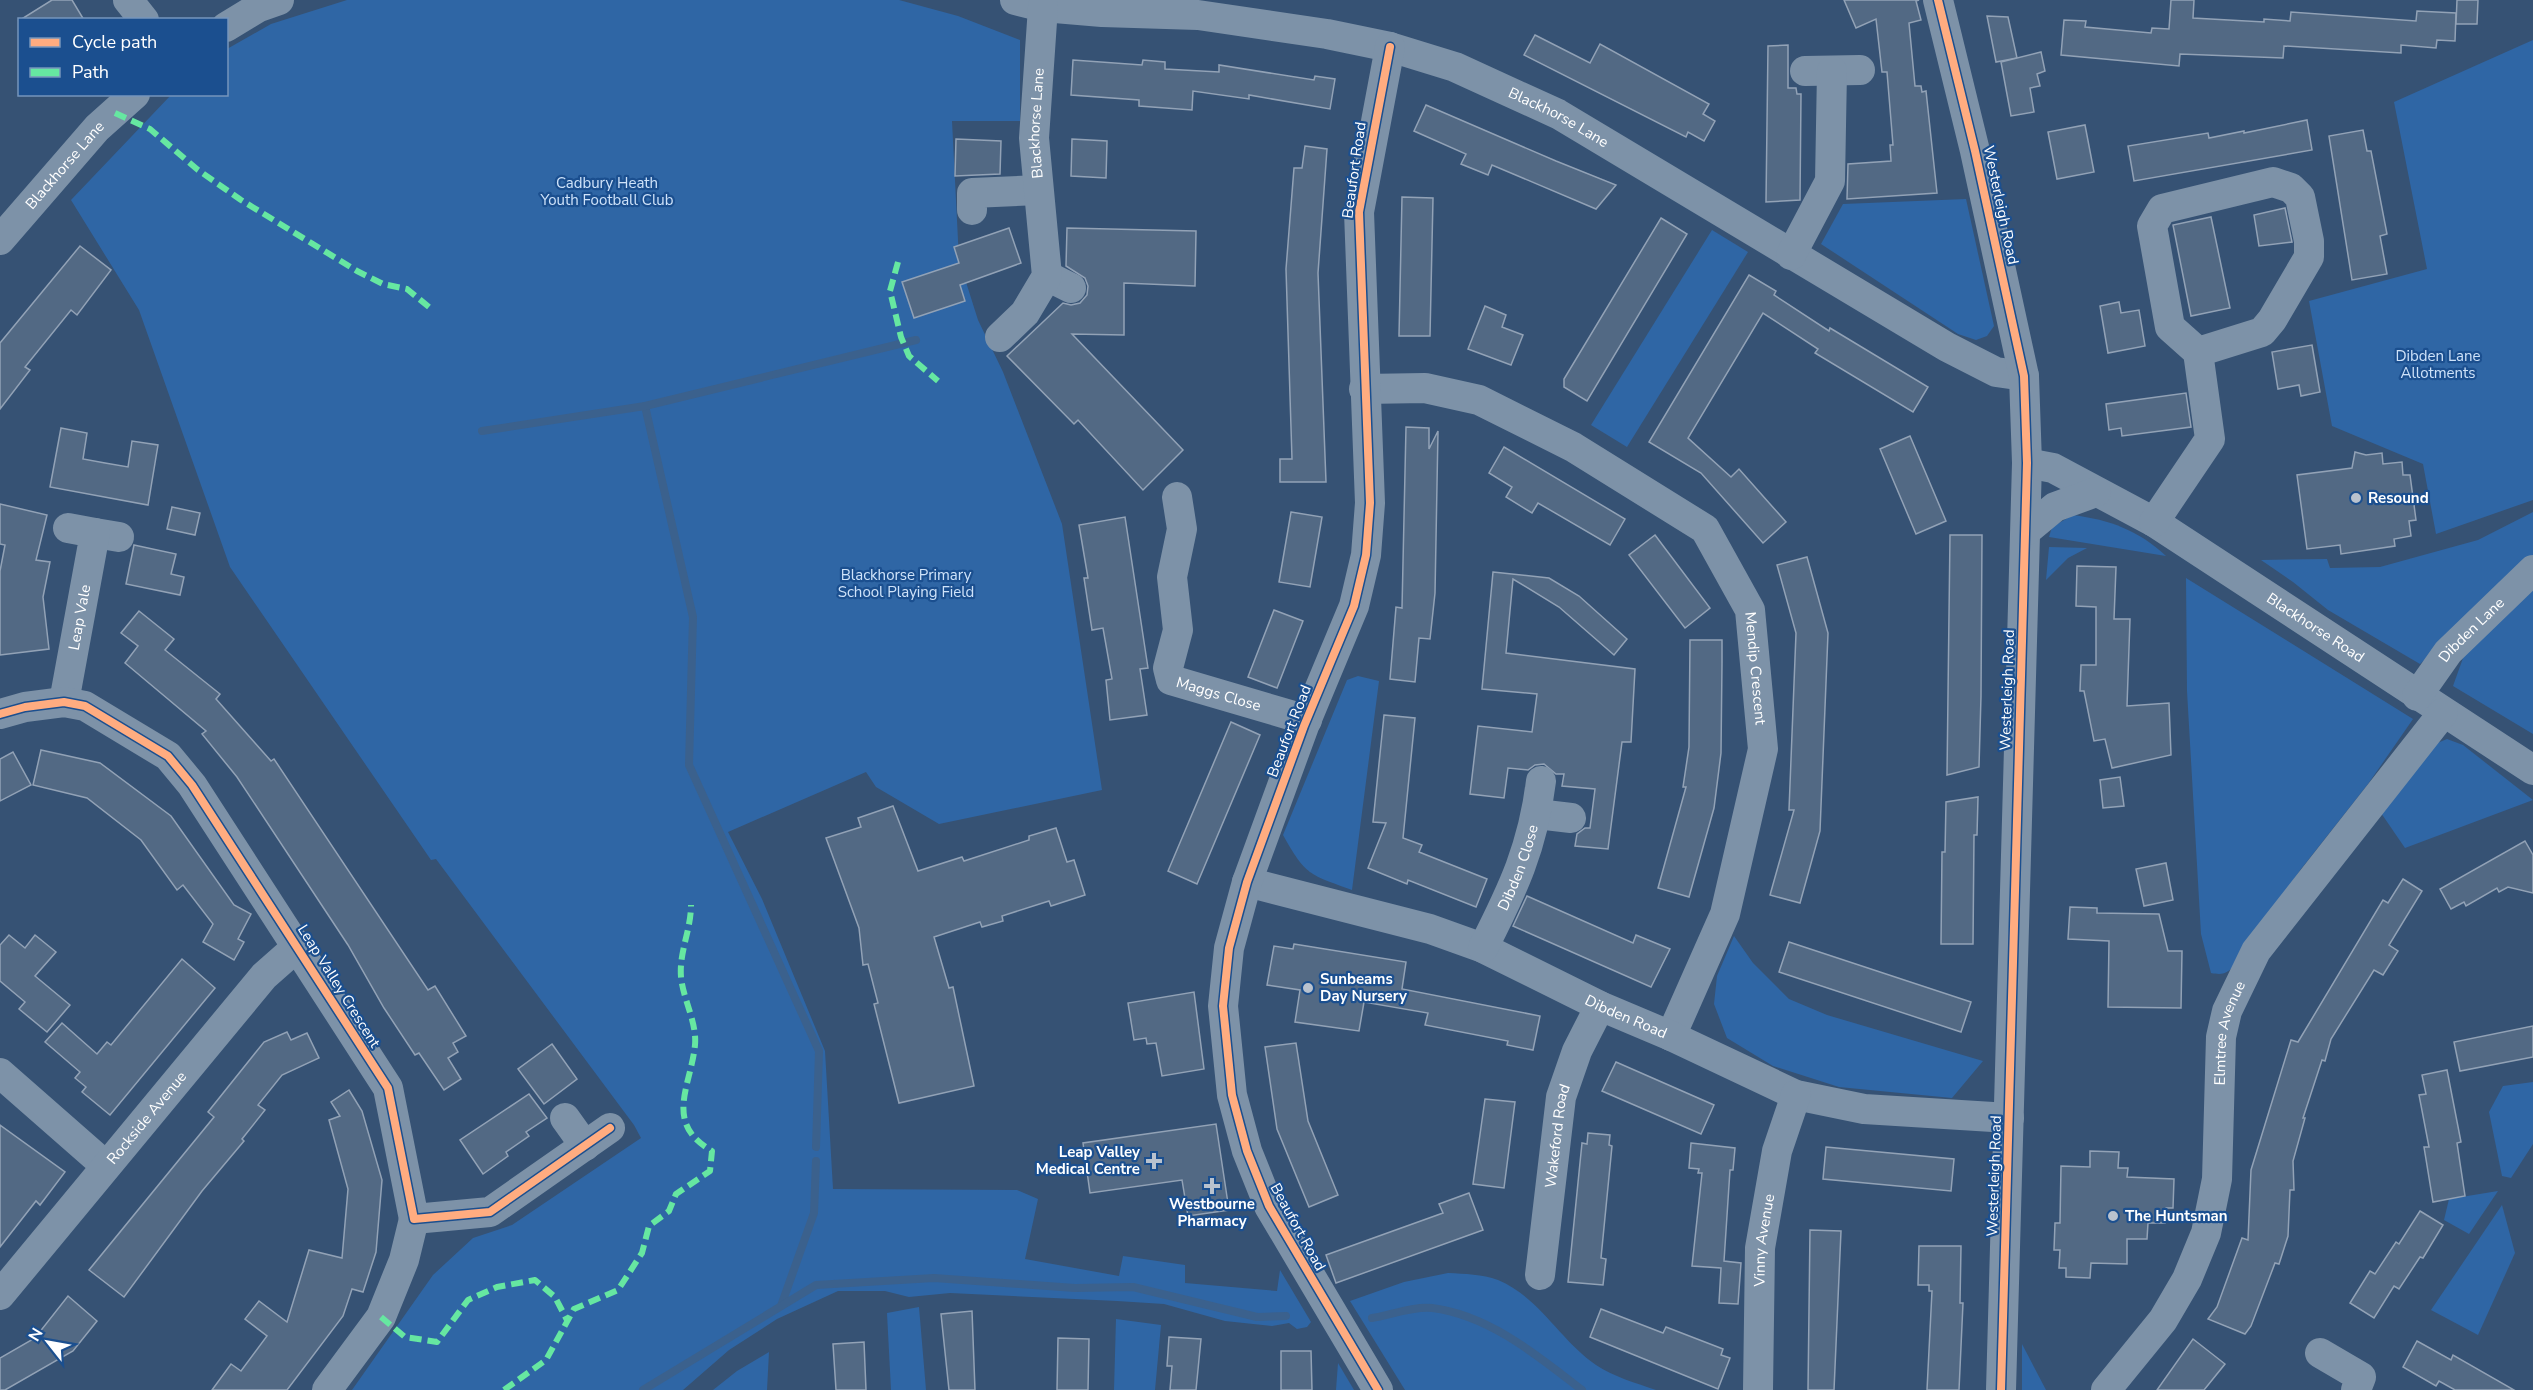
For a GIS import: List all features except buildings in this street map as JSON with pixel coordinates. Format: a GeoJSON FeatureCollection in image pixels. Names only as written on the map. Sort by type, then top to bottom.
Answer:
{"type":"FeatureCollection","features":[{"type":"Feature","properties":{"kind":"street"},"geometry":{"type":"LineString","coordinates":[[128,0],[142,18]]}},
{"type":"Feature","properties":{"kind":"street"},"geometry":{"type":"LineString","coordinates":[[228,26],[259,7],[279,0]]}},
{"type":"Feature","properties":{"kind":"street","name":"Blackhorse Lane"},"geometry":{"type":"LineString","coordinates":[[1015,0],[1043,7],[1198,15],[1390,47],[1455,68],[1558,114],[1791,255],[1996,372],[2024,376]]}},
{"type":"Feature","properties":{"kind":"street","name":"Westerleigh Road"},"geometry":{"type":"LineString","coordinates":[[1938,0],[1975,150],[2024,376],[2028,463],[2001,1390]]}},
{"type":"Feature","properties":{"kind":"street","name":"Blackhorse Lane"},"geometry":{"type":"LineString","coordinates":[[1000,337],[1059,282],[1038,190],[1034,138],[1043,7]]}},
{"type":"Feature","properties":{"kind":"street","name":"Beaufort Road"},"geometry":{"type":"LineString","coordinates":[[1378,1390],[1269,1206],[1247,1151],[1232,1095],[1223,1006],[1229,948],[1247,882],[1307,720],[1353,606],[1366,555],[1370,503],[1359,212],[1390,47]]}},
{"type":"Feature","properties":{"kind":"street"},"geometry":{"type":"LineString","coordinates":[[1791,255],[1830,181],[1832,71]]}},
{"type":"Feature","properties":{"kind":"street","name":"Blackhorse Lane"},"geometry":{"type":"LineString","coordinates":[[0,240],[97,128],[133,96]]}},
{"type":"Feature","properties":{"kind":"street"},"geometry":{"type":"LineString","coordinates":[[2154,522],[2210,439],[2198,352],[2170,327],[2152,226],[2162,209],[2273,182],[2291,188],[2300,197],[2309,241],[2309,257],[2272,320],[2262,332],[2198,352]]}},
{"type":"Feature","properties":{"kind":"street"},"geometry":{"type":"LineString","coordinates":[[972,210],[972,194],[1038,190]]}},
{"type":"Feature","properties":{"kind":"street","name":"Mendip Crescent"},"geometry":{"type":"LineString","coordinates":[[1364,389],[1425,388],[1479,400],[1573,447],[1705,529],[1750,610],[1763,749],[1725,914],[1671,1036]]}},
{"type":"Feature","properties":{"kind":"street","name":"Blackhorse Road"},"geometry":{"type":"LineString","coordinates":[[2028,463],[2053,468],[2154,522],[2533,770]]}},
{"type":"Feature","properties":{"kind":"street"},"geometry":{"type":"LineString","coordinates":[[2026,531],[2055,507],[2096,492]]}},
{"type":"Feature","properties":{"kind":"street","name":"Maggs Close"},"geometry":{"type":"LineString","coordinates":[[1177,497],[1182,529],[1172,577],[1178,630],[1168,668],[1171,680],[1307,720]]}},
{"type":"Feature","properties":{"kind":"street","name":"Leap Vale"},"geometry":{"type":"LineString","coordinates":[[64,702],[94,532]]}},
{"type":"Feature","properties":{"kind":"street","name":"Dibden Lane"},"geometry":{"type":"LineString","coordinates":[[2417,696],[2448,652],[2533,570]]}},
{"type":"Feature","properties":{"kind":"street","name":"Leap Valley Crescent"},"geometry":{"type":"LineString","coordinates":[[0,714],[25,707],[64,702],[85,706],[168,756],[192,785],[388,1088],[414,1219],[404,1260],[381,1317],[327,1390]]}},
{"type":"Feature","properties":{"kind":"street","name":"Elmtree Avenue"},"geometry":{"type":"LineString","coordinates":[[2106,1390],[2163,1320],[2187,1279],[2206,1233],[2217,1179],[2221,1037],[2227,1011],[2256,951],[2443,713]]}},
{"type":"Feature","properties":{"kind":"street","name":"Dibden Close"},"geometry":{"type":"LineString","coordinates":[[1484,948],[1525,859],[1537,814],[1541,781]]}},
{"type":"Feature","properties":{"kind":"street"},"geometry":{"type":"LineString","coordinates":[[1537,814],[1570,818]]}},
{"type":"Feature","properties":{"kind":"street","name":"Dibden Road"},"geometry":{"type":"LineString","coordinates":[[1247,882],[1430,929],[1484,948],[1600,1006],[1671,1036],[1796,1095],[1864,1109],[2009,1118]]}},
{"type":"Feature","properties":{"kind":"street","name":"Rockside Avenue"},"geometry":{"type":"LineString","coordinates":[[0,1294],[264,976],[298,946]]}},
{"type":"Feature","properties":{"kind":"street","name":"Wakeford Road"},"geometry":{"type":"LineString","coordinates":[[1540,1275],[1561,1097],[1577,1051],[1600,1006]]}},
{"type":"Feature","properties":{"kind":"street"},"geometry":{"type":"LineString","coordinates":[[0,1072],[106,1166]]}},
{"type":"Feature","properties":{"kind":"street","name":"Vinny Avenue"},"geometry":{"type":"LineString","coordinates":[[1758,1390],[1760,1248],[1777,1151],[1796,1095]]}},
{"type":"Feature","properties":{"kind":"street"},"geometry":{"type":"LineString","coordinates":[[565,1118],[585,1146]]}},
{"type":"Feature","properties":{"kind":"street"},"geometry":{"type":"LineString","coordinates":[[414,1219],[490,1212],[610,1128]]}},
{"type":"Feature","properties":{"kind":"street"},"geometry":{"type":"LineString","coordinates":[[2320,1353],[2361,1377],[2356,1390]]}},
{"type":"Feature","properties":{"kind":"green space"},"geometry":{"type":"Polygon","coordinates":[[[347,0],[899,0],[958,16],[1020,40],[1020,121],[952,121],[959,260],[978,320],[1003,372],[1062,524],[1102,790],[939,824],[876,787],[866,772],[728,832],[762,899],[825,1051],[833,1189],[1017,1190],[1038,1199],[1025,1259],[1119,1276],[1123,1256],[1185,1265],[1185,1283],[1277,1291],[1280,1270],[1311,1322],[1307,1327],[1297,1329],[1289,1323],[1272,1326],[1225,1321],[1164,1304],[950,1293],[909,1297],[885,1291],[838,1291],[777,1319],[729,1350],[683,1390],[352,1390],[433,1275],[473,1238],[512,1225],[641,1138],[634,1125],[436,859],[431,860],[230,567],[139,310],[71,200],[170,96],[228,96],[228,48],[271,24],[347,0]]]}},
{"type":"Feature","properties":{"kind":"green space","name":"Dibden Lane Allotments"},"geometry":{"type":"Polygon","coordinates":[[[2533,40],[2533,500],[2436,534],[2423,464],[2332,426],[2309,301],[2427,269],[2394,102],[2533,40]]]}},
{"type":"Feature","properties":{"kind":"green space"},"geometry":{"type":"Polygon","coordinates":[[[1966,199],[1994,326],[1987,336],[1976,340],[1958,334],[1821,244],[1843,204],[1966,199]]]}},
{"type":"Feature","properties":{"kind":"green space"},"geometry":{"type":"Polygon","coordinates":[[[1712,230],[1748,252],[1627,447],[1591,425],[1712,230]]]}},
{"type":"Feature","properties":{"kind":"green space"},"geometry":{"type":"Polygon","coordinates":[[[2533,512],[2533,563],[2420,664],[2328,610],[2261,560],[2327,559],[2330,568],[2380,567],[2478,540],[2533,512]]]}},
{"type":"Feature","properties":{"kind":"green space"},"geometry":{"type":"Polygon","coordinates":[[[2073,515],[2111,523],[2123,528],[2145,539],[2166,556],[2049,537],[2052,527],[2073,515]]]}},
{"type":"Feature","properties":{"kind":"green space"},"geometry":{"type":"Polygon","coordinates":[[[2049,547],[2087,548],[2068,558],[2046,580],[2049,547]]]}},
{"type":"Feature","properties":{"kind":"green space"},"geometry":{"type":"Polygon","coordinates":[[[2186,578],[2413,719],[2368,784],[2301,869],[2233,967],[2221,974],[2211,973],[2201,934],[2187,691],[2186,578]]]}},
{"type":"Feature","properties":{"kind":"green space"},"geometry":{"type":"Polygon","coordinates":[[[2533,584],[2533,734],[2453,686],[2467,647],[2533,584]]]}},
{"type":"Feature","properties":{"kind":"green space"},"geometry":{"type":"Polygon","coordinates":[[[1358,676],[1379,681],[1352,890],[1310,872],[1297,859],[1283,835],[1347,680],[1358,676]]]}},
{"type":"Feature","properties":{"kind":"green space"},"geometry":{"type":"Polygon","coordinates":[[[2447,739],[2463,745],[2533,800],[2405,848],[2381,813],[2435,744],[2447,739]]]}},
{"type":"Feature","properties":{"kind":"green space"},"geometry":{"type":"Polygon","coordinates":[[[1734,936],[1753,963],[1789,999],[1827,1015],[1983,1061],[1952,1098],[1839,1087],[1773,1066],[1727,1038],[1714,1004],[1717,976],[1734,936]]]}},
{"type":"Feature","properties":{"kind":"green space"},"geometry":{"type":"Polygon","coordinates":[[[2533,1082],[2533,1144],[2511,1178],[2502,1176],[2489,1112],[2503,1086],[2533,1082]]]}},
{"type":"Feature","properties":{"kind":"green space"},"geometry":{"type":"Polygon","coordinates":[[[2498,1191],[2469,1234],[2444,1220],[2449,1199],[2498,1191]]]}},
{"type":"Feature","properties":{"kind":"green space"},"geometry":{"type":"Polygon","coordinates":[[[2502,1205],[2515,1253],[2478,1335],[2431,1310],[2502,1205]]]}},
{"type":"Feature","properties":{"kind":"green space"},"geometry":{"type":"Polygon","coordinates":[[[1448,1273],[1486,1277],[1513,1288],[1538,1308],[1571,1344],[1596,1365],[1656,1390],[1405,1390],[1350,1301],[1404,1282],[1448,1273]]]}},
{"type":"Feature","properties":{"kind":"green space"},"geometry":{"type":"Polygon","coordinates":[[[919,1307],[926,1390],[891,1390],[887,1313],[919,1307]]]}},
{"type":"Feature","properties":{"kind":"green space"},"geometry":{"type":"Polygon","coordinates":[[[1116,1319],[1161,1325],[1155,1390],[1114,1390],[1116,1319]]]}},
{"type":"Feature","properties":{"kind":"green space"},"geometry":{"type":"Polygon","coordinates":[[[2022,1344],[2046,1390],[2022,1390],[2022,1344]]]}},
{"type":"Feature","properties":{"kind":"green space"},"geometry":{"type":"Polygon","coordinates":[[[769,1352],[767,1390],[713,1390],[737,1371],[769,1352]]]}},
{"type":"Feature","properties":{"kind":"green space"},"geometry":{"type":"Polygon","coordinates":[[[1338,1363],[1354,1390],[1336,1390],[1338,1363]]]}},
{"type":"Feature","properties":{"kind":"waterway"},"geometry":{"type":"LineString","coordinates":[[482,431],[645,406],[916,340]]}},
{"type":"Feature","properties":{"kind":"waterway"},"geometry":{"type":"LineString","coordinates":[[645,406],[693,617],[689,765],[819,1051],[816,1147]]}},
{"type":"Feature","properties":{"kind":"waterway"},"geometry":{"type":"LineString","coordinates":[[781,1306],[814,1213],[816,1161]]}},
{"type":"Feature","properties":{"kind":"waterway"},"geometry":{"type":"LineString","coordinates":[[643,1390],[816,1285],[934,1278],[1075,1288],[1133,1287],[1257,1317],[1286,1316]]}},
{"type":"Feature","properties":{"kind":"waterway"},"geometry":{"type":"LineString","coordinates":[[1372,1318],[1410,1309],[1432,1308],[1453,1312],[1493,1328],[1512,1339],[1582,1390]]}},
{"type":"Feature","properties":{"kind":"marked path"},"geometry":{"type":"LineString","coordinates":[[115,113],[150,129],[198,170],[241,200],[357,271],[383,284],[407,289],[429,307]]}},
{"type":"Feature","properties":{"kind":"marked path"},"geometry":{"type":"LineString","coordinates":[[898,262],[890,291],[901,337],[909,356],[938,381]]}},
{"type":"Feature","properties":{"kind":"marked path"},"geometry":{"type":"LineString","coordinates":[[504,1390],[546,1360],[574,1309],[618,1290],[642,1253],[649,1226],[669,1211],[676,1194],[710,1171],[712,1151],[697,1140],[688,1128],[684,1116],[686,1089],[695,1045],[694,1028],[681,977],[691,905]]}},
{"type":"Feature","properties":{"kind":"marked path"},"geometry":{"type":"LineString","coordinates":[[381,1317],[405,1337],[437,1342],[468,1300],[497,1287],[535,1280],[555,1297],[567,1320]]}},
{"type":"Feature","properties":{"kind":"cycle path"},"geometry":{"type":"LineString","coordinates":[[1938,0],[1975,151],[2024,376],[2027,463],[2001,1390]]}},
{"type":"Feature","properties":{"kind":"cycle path"},"geometry":{"type":"LineString","coordinates":[[1378,1390],[1269,1206],[1247,1151],[1232,1095],[1223,1006],[1229,948],[1247,882],[1304,726],[1354,606],[1366,555],[1370,503],[1359,212],[1390,47]]}},
{"type":"Feature","properties":{"kind":"cycle path"},"geometry":{"type":"LineString","coordinates":[[0,714],[25,707],[64,702],[85,706],[168,756],[192,785],[388,1088],[414,1219],[490,1212],[610,1128]]}},
{"type":"Feature","properties":{"kind":"place","name":"Resound"},"geometry":{"type":"Point","coordinates":[2356,498]}},
{"type":"Feature","properties":{"kind":"place","name":"Sunbeams Day Nursery"},"geometry":{"type":"Point","coordinates":[1308,988]}},
{"type":"Feature","properties":{"kind":"place","name":"Leap Valley Medical Centre"},"geometry":{"type":"Point","coordinates":[1154,1161]}},
{"type":"Feature","properties":{"kind":"place","name":"Westbourne Pharmacy"},"geometry":{"type":"Point","coordinates":[1212,1186]}},
{"type":"Feature","properties":{"kind":"place","name":"The Huntsman"},"geometry":{"type":"Point","coordinates":[2113,1216]}},
{"type":"Feature","properties":{"kind":"park label","name":"Cadbury Heath Youth Football Club"},"geometry":{"type":"Point","coordinates":[607,192]}},
{"type":"Feature","properties":{"kind":"park label","name":"Blackhorse Primary School Playing Field"},"geometry":{"type":"Point","coordinates":[906,584]}}]}
